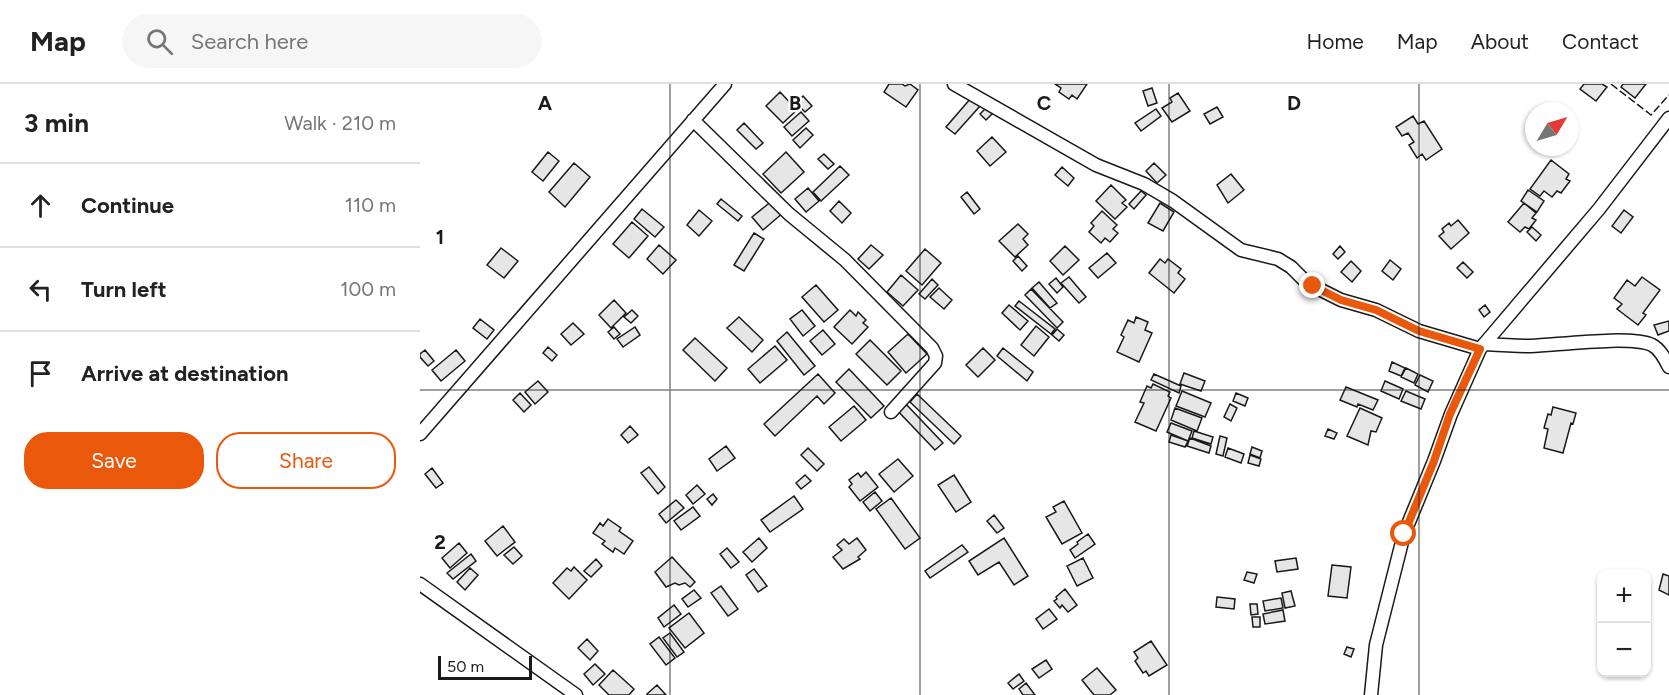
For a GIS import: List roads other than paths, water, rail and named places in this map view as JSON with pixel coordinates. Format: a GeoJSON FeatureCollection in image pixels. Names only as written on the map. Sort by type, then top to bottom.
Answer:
{"type":"FeatureCollection","features":[{"type":"Feature","properties":{"kind":"street"},"geometry":{"type":"LineString","coordinates":[[420,434],[725,84]]}},
{"type":"Feature","properties":{"kind":"street"},"geometry":{"type":"LineString","coordinates":[[954,84],[1096,165],[1144,184],[1173,201],[1240,250],[1278,259],[1313,286],[1341,300],[1376,310],[1419,331],[1482,347],[1622,341],[1644,343],[1653,346],[1669,367]]}},
{"type":"Feature","properties":{"kind":"street"},"geometry":{"type":"LineString","coordinates":[[1371,695],[1376,645],[1404,534],[1434,461],[1450,414],[1482,347],[1599,209],[1669,118]]}},
{"type":"Feature","properties":{"kind":"street"},"geometry":{"type":"LineString","coordinates":[[693,120],[789,214],[845,260],[932,348],[936,356],[935,363],[891,412]]}},
{"type":"Feature","properties":{"kind":"street"},"geometry":{"type":"LineString","coordinates":[[420,584],[576,695]]}}]}
